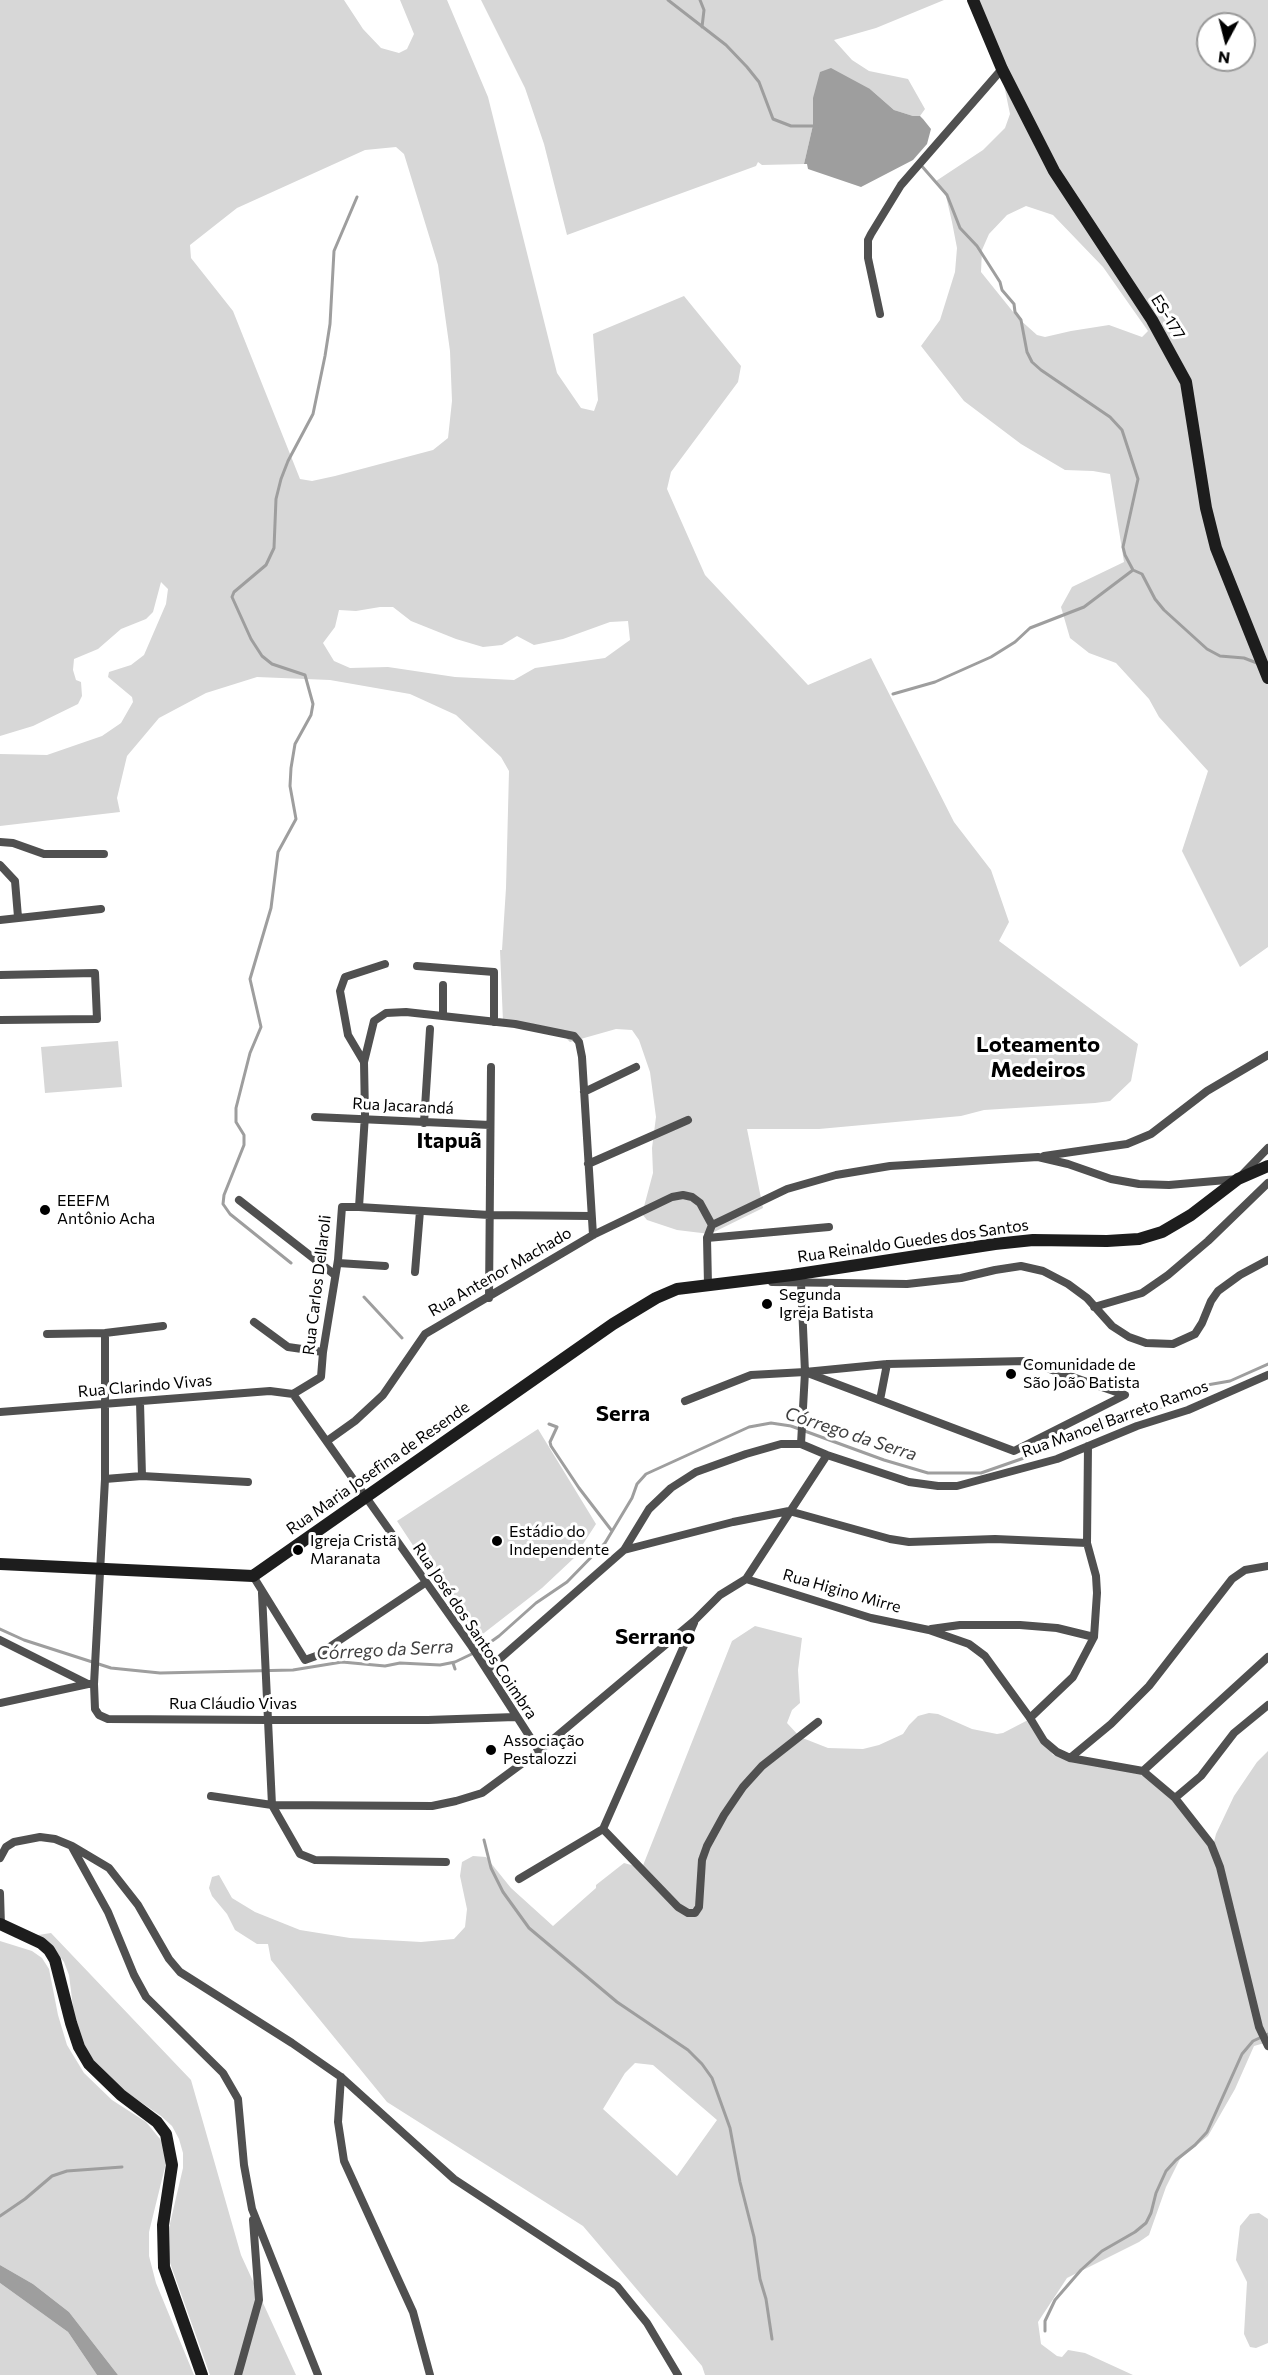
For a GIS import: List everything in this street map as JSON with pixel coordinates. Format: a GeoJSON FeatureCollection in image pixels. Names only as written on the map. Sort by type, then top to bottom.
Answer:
{"type":"FeatureCollection","features":[{"type":"Feature","properties":{"kind":"main road","name":"ES-177"},"geometry":{"type":"LineString","coordinates":[[973,0],[1002,69],[1054,171],[1152,320],[1186,382],[1206,508],[1216,548],[1268,678]]}},
{"type":"Feature","properties":{"kind":"main road"},"geometry":{"type":"LineString","coordinates":[[1238,1179],[1268,1166]]}},
{"type":"Feature","properties":{"kind":"main road","name":"Rua Reinaldo Guedes dos Santos"},"geometry":{"type":"LineString","coordinates":[[796,1279],[1033,1240],[1139,1239],[1162,1232],[1191,1215],[1238,1179]]}},
{"type":"Feature","properties":{"kind":"main road","name":"Rua Maria Josefina de Resende"},"geometry":{"type":"LineString","coordinates":[[253,1576],[656,1298],[677,1290],[708,1285],[796,1279]]}},
{"type":"Feature","properties":{"kind":"main road"},"geometry":{"type":"LineString","coordinates":[[0,1564],[253,1576]]}},
{"type":"Feature","properties":{"kind":"main road"},"geometry":{"type":"LineString","coordinates":[[1,1925],[42,1943],[49,1950],[55,1960],[71,2023],[89,2064],[101,2077],[157,2122],[166,2134],[172,2164],[163,2225],[164,2267],[202,2375]]}},
{"type":"Feature","properties":{"kind":"street"},"geometry":{"type":"LineString","coordinates":[[880,314],[868,258],[868,240],[901,185],[1002,69]]}},
{"type":"Feature","properties":{"kind":"street"},"geometry":{"type":"LineString","coordinates":[[0,842],[13,843],[44,854],[104,854]]}},
{"type":"Feature","properties":{"kind":"street"},"geometry":{"type":"LineString","coordinates":[[0,865],[15,881],[18,917]]}},
{"type":"Feature","properties":{"kind":"street"},"geometry":{"type":"LineString","coordinates":[[0,920],[101,909]]}},
{"type":"Feature","properties":{"kind":"street"},"geometry":{"type":"LineString","coordinates":[[364,1062],[348,1035],[340,991],[345,977],[385,964]]}},
{"type":"Feature","properties":{"kind":"street"},"geometry":{"type":"LineString","coordinates":[[417,966],[494,972],[494,1022]]}},
{"type":"Feature","properties":{"kind":"street"},"geometry":{"type":"LineString","coordinates":[[0,975],[96,974],[97,1019],[0,1020]]}},
{"type":"Feature","properties":{"kind":"street"},"geometry":{"type":"LineString","coordinates":[[443,985],[443,1016]]}},
{"type":"Feature","properties":{"kind":"street"},"geometry":{"type":"LineString","coordinates":[[591,1216],[489,1215],[359,1207],[365,1120],[364,1062],[374,1021],[378,1016],[386,1013],[406,1012],[494,1022],[574,1036],[579,1042],[584,1092],[593,1235]]}},
{"type":"Feature","properties":{"kind":"street"},"geometry":{"type":"LineString","coordinates":[[424,1123],[430,1029]]}},
{"type":"Feature","properties":{"kind":"street"},"geometry":{"type":"LineString","coordinates":[[708,1285],[707,1238],[712,1225],[787,1189],[836,1175],[890,1166],[1038,1157],[1127,1144],[1151,1134],[1207,1091],[1268,1055]]}},
{"type":"Feature","properties":{"kind":"street"},"geometry":{"type":"LineString","coordinates":[[489,1298],[491,1067]]}},
{"type":"Feature","properties":{"kind":"street"},"geometry":{"type":"LineString","coordinates":[[584,1092],[636,1067]]}},
{"type":"Feature","properties":{"kind":"street","name":"Rua Jacarandá"},"geometry":{"type":"LineString","coordinates":[[315,1116],[490,1125]]}},
{"type":"Feature","properties":{"kind":"street"},"geometry":{"type":"LineString","coordinates":[[588,1164],[688,1120]]}},
{"type":"Feature","properties":{"kind":"street"},"geometry":{"type":"LineString","coordinates":[[1038,1157],[1139,1185],[1169,1185],[1238,1179],[1268,1148]]}},
{"type":"Feature","properties":{"kind":"street"},"geometry":{"type":"LineString","coordinates":[[1094,1307],[1142,1293],[1168,1275],[1208,1241],[1268,1183]]}},
{"type":"Feature","properties":{"kind":"street","name":"Rua Antenor Machado"},"geometry":{"type":"LineString","coordinates":[[327,1441],[355,1421],[383,1395],[425,1334],[593,1235],[672,1197],[683,1196],[692,1197],[700,1203],[712,1225]]}},
{"type":"Feature","properties":{"kind":"street"},"geometry":{"type":"LineString","coordinates":[[239,1200],[335,1275]]}},
{"type":"Feature","properties":{"kind":"street","name":"Rua Carlos Dellaroli"},"geometry":{"type":"LineString","coordinates":[[293,1394],[321,1377],[322,1352],[338,1263],[342,1207],[359,1207]]}},
{"type":"Feature","properties":{"kind":"street"},"geometry":{"type":"LineString","coordinates":[[415,1272],[420,1211]]}},
{"type":"Feature","properties":{"kind":"street"},"geometry":{"type":"LineString","coordinates":[[707,1238],[829,1227]]}},
{"type":"Feature","properties":{"kind":"street","name":"Rua Maria Josefina de Resende"},"geometry":{"type":"LineString","coordinates":[[796,1279],[908,1284],[962,1278],[1021,1266],[1043,1271],[1068,1284],[1103,1318],[1129,1337],[1146,1343],[1173,1344],[1184,1341],[1195,1334],[1211,1301],[1218,1292],[1240,1275],[1268,1260]]}},
{"type":"Feature","properties":{"kind":"street"},"geometry":{"type":"LineString","coordinates":[[338,1263],[385,1266]]}},
{"type":"Feature","properties":{"kind":"street"},"geometry":{"type":"LineString","coordinates":[[796,1279],[805,1372],[801,1444]]}},
{"type":"Feature","properties":{"kind":"street"},"geometry":{"type":"LineString","coordinates":[[254,1322],[288,1347],[322,1352]]}},
{"type":"Feature","properties":{"kind":"street"},"geometry":{"type":"LineString","coordinates":[[46,1334],[105,1333],[163,1326]]}},
{"type":"Feature","properties":{"kind":"street","name":"Rua Cláudio Vivas"},"geometry":{"type":"LineString","coordinates":[[105,1333],[105,1479],[95,1672],[91,1684],[95,1708],[99,1715],[108,1719],[268,1720],[428,1720],[515,1717]]}},
{"type":"Feature","properties":{"kind":"street"},"geometry":{"type":"LineString","coordinates":[[685,1401],[751,1375],[887,1364],[1026,1361],[1125,1395],[1014,1451],[805,1372]]}},
{"type":"Feature","properties":{"kind":"street"},"geometry":{"type":"LineString","coordinates":[[880,1400],[887,1364]]}},
{"type":"Feature","properties":{"kind":"street","name":"Rua Manoel Barreto Ramos"},"geometry":{"type":"LineString","coordinates":[[487,1671],[624,1550],[649,1509],[671,1488],[696,1472],[781,1444],[801,1444],[909,1482],[957,1486],[1057,1459],[1137,1426],[1188,1410],[1268,1375]]}},
{"type":"Feature","properties":{"kind":"street","name":"Rua Clarindo Vivas"},"geometry":{"type":"LineString","coordinates":[[0,1412],[270,1391],[293,1394]]}},
{"type":"Feature","properties":{"kind":"street","name":"Rua José dos Santos Coimbra"},"geometry":{"type":"LineString","coordinates":[[293,1394],[472,1647],[539,1751]]}},
{"type":"Feature","properties":{"kind":"street"},"geometry":{"type":"LineString","coordinates":[[140,1402],[142,1476]]}},
{"type":"Feature","properties":{"kind":"street"},"geometry":{"type":"LineString","coordinates":[[1030,1718],[1073,1677],[1094,1637],[1096,1576],[1087,1543],[1088,1446]]}},
{"type":"Feature","properties":{"kind":"street"},"geometry":{"type":"LineString","coordinates":[[211,1796],[272,1805],[432,1806],[456,1802],[482,1793],[539,1751],[695,1620],[720,1595],[746,1579],[827,1455]]}},
{"type":"Feature","properties":{"kind":"street"},"geometry":{"type":"LineString","coordinates":[[105,1479],[142,1476],[248,1482]]}},
{"type":"Feature","properties":{"kind":"street"},"geometry":{"type":"LineString","coordinates":[[624,1550],[733,1522],[789,1511],[890,1539],[909,1542],[995,1539],[1087,1543]]}},
{"type":"Feature","properties":{"kind":"street"},"geometry":{"type":"LineString","coordinates":[[1070,1758],[1111,1724],[1149,1686],[1232,1580],[1245,1570],[1268,1566]]}},
{"type":"Feature","properties":{"kind":"street"},"geometry":{"type":"LineString","coordinates":[[253,1576],[305,1660],[316,1656],[425,1583]]}},
{"type":"Feature","properties":{"kind":"street","name":"Rua Higino Mirre"},"geometry":{"type":"LineString","coordinates":[[746,1579],[871,1618],[929,1630],[969,1644],[985,1656],[1044,1741],[1057,1752],[1070,1758],[1143,1771]]}},
{"type":"Feature","properties":{"kind":"street"},"geometry":{"type":"LineString","coordinates":[[262,1593],[272,1805],[300,1854],[306,1858],[327,1861],[446,1862]]}},
{"type":"Feature","properties":{"kind":"street"},"geometry":{"type":"LineString","coordinates":[[519,1879],[603,1829],[695,1620]]}},
{"type":"Feature","properties":{"kind":"street","name":"Rua Higino Mirre"},"geometry":{"type":"LineString","coordinates":[[929,1630],[960,1625],[1020,1625],[1057,1628],[1094,1637]]}},
{"type":"Feature","properties":{"kind":"street"},"geometry":{"type":"LineString","coordinates":[[0,1640],[91,1684]]}},
{"type":"Feature","properties":{"kind":"street"},"geometry":{"type":"LineString","coordinates":[[1268,1657],[1143,1771],[1175,1798],[1211,1844],[1220,1867],[1259,2027],[1268,2046]]}},
{"type":"Feature","properties":{"kind":"street"},"geometry":{"type":"LineString","coordinates":[[0,1703],[91,1684]]}},
{"type":"Feature","properties":{"kind":"street"},"geometry":{"type":"LineString","coordinates":[[1175,1798],[1201,1776],[1234,1733],[1268,1706]]}},
{"type":"Feature","properties":{"kind":"street"},"geometry":{"type":"LineString","coordinates":[[603,1829],[678,1907],[688,1914],[695,1913],[699,1907],[702,1860],[707,1845],[723,1815],[762,1766],[818,1722]]}},
{"type":"Feature","properties":{"kind":"street"},"geometry":{"type":"LineString","coordinates":[[0,1858],[6,1847],[27,1838],[55,1839],[72,1846],[109,1868],[138,1905],[169,1959],[180,1972],[340,2077],[454,2179],[617,2286],[647,2324],[678,2375]]}},
{"type":"Feature","properties":{"kind":"street"},"geometry":{"type":"LineString","coordinates":[[72,1846],[108,1912],[134,1975],[146,1997],[223,2073],[238,2099],[245,2173],[252,2209],[259,2300],[238,2375]]}},
{"type":"Feature","properties":{"kind":"street"},"geometry":{"type":"LineString","coordinates":[[0,1893],[1,1925]]}},
{"type":"Feature","properties":{"kind":"street"},"geometry":{"type":"LineString","coordinates":[[340,2077],[338,2122],[344,2161],[413,2312],[430,2375]]}},
{"type":"Feature","properties":{"kind":"street"},"geometry":{"type":"LineString","coordinates":[[252,2209],[318,2375]]}},
{"type":"Feature","properties":{"kind":"shaded area"},"geometry":{"type":"Polygon","coordinates":[[[0,0],[344,0],[363,29],[381,48],[399,53],[407,49],[414,34],[400,0],[447,0],[488,97],[557,373],[581,408],[594,411],[598,400],[593,334],[684,296],[741,366],[738,382],[671,472],[667,489],[705,575],[808,685],[871,658],[954,822],[991,870],[1009,922],[999,941],[1138,1044],[1131,1081],[1110,1101],[1095,1103],[984,1110],[961,1116],[819,1129],[747,1129],[763,1208],[710,1234],[677,1230],[647,1220],[642,1214],[653,1173],[652,1148],[656,1117],[650,1072],[639,1040],[632,1030],[616,1029],[570,1042],[563,1035],[503,1022],[500,950],[502,950],[506,888],[509,771],[501,757],[456,715],[410,694],[330,680],[257,677],[206,693],[159,718],[127,756],[117,798],[120,812],[0,826],[0,754],[47,755],[102,736],[121,723],[133,702],[132,697],[108,677],[109,672],[131,665],[144,655],[166,604],[168,589],[161,582],[153,612],[146,619],[121,629],[98,649],[74,659],[73,670],[76,680],[81,682],[82,696],[78,704],[33,726],[0,736],[0,0]],[[396,147],[365,150],[237,208],[190,245],[191,258],[233,311],[300,479],[312,481],[335,476],[433,450],[448,438],[452,401],[450,351],[438,265],[404,154],[396,147]],[[393,607],[356,611],[339,610],[335,627],[323,643],[334,661],[350,668],[388,667],[455,677],[514,680],[535,668],[605,658],[630,640],[628,621],[610,622],[563,639],[534,645],[517,636],[502,645],[483,647],[411,621],[393,607]]]}},
{"type":"Feature","properties":{"kind":"shaded area"},"geometry":{"type":"Polygon","coordinates":[[[481,0],[944,0],[876,28],[834,40],[852,60],[869,71],[908,79],[925,109],[920,116],[894,110],[870,89],[813,98],[813,125],[804,164],[762,165],[758,162],[756,166],[567,235],[544,144],[525,88],[481,0]]]}},
{"type":"Feature","properties":{"kind":"shaded area"},"geometry":{"type":"Polygon","coordinates":[[[968,0],[1268,0],[1268,947],[1240,967],[1182,851],[1208,771],[1159,717],[1149,699],[1116,663],[1089,653],[1070,638],[1061,607],[1072,587],[1124,562],[1110,474],[1065,470],[1021,444],[964,401],[921,346],[940,320],[955,272],[957,248],[952,222],[946,196],[936,181],[983,150],[1005,128],[1010,114],[1004,85],[968,0]],[[1026,206],[1007,215],[989,234],[982,250],[981,272],[1018,318],[1037,335],[1045,337],[1109,325],[1142,337],[1148,331],[1103,267],[1053,215],[1026,206]]]}},
{"type":"Feature","properties":{"kind":"shaded area"},"geometry":{"type":"Polygon","coordinates":[[[831,68],[870,89],[894,110],[920,116],[923,119],[931,129],[927,144],[913,160],[861,187],[808,169],[807,164],[804,164],[813,125],[813,98],[820,72],[831,68]]]}},
{"type":"Feature","properties":{"kind":"shaded area"},"geometry":{"type":"Polygon","coordinates":[[[118,1041],[122,1087],[45,1093],[41,1047],[118,1041]]]}},
{"type":"Feature","properties":{"kind":"shaded area","name":"Estádio do Independente"},"geometry":{"type":"Polygon","coordinates":[[[538,1429],[596,1524],[574,1558],[542,1588],[475,1640],[397,1521],[538,1429]]]}},
{"type":"Feature","properties":{"kind":"shaded area"},"geometry":{"type":"Polygon","coordinates":[[[755,1626],[802,1638],[798,1670],[800,1703],[792,1710],[787,1723],[800,1737],[828,1748],[863,1749],[879,1745],[903,1734],[918,1716],[929,1713],[938,1714],[972,1729],[997,1734],[1028,1720],[1053,1755],[1142,1773],[1177,1805],[1213,1846],[1216,1834],[1234,1796],[1257,1762],[1268,1751],[1268,2042],[1254,2046],[1235,2089],[1208,2136],[1180,2159],[1166,2187],[1149,2235],[1067,2278],[1038,2322],[1041,2344],[1057,2356],[1062,2357],[1068,2350],[1085,2353],[1133,2375],[705,2375],[702,2366],[583,2226],[387,2102],[271,1960],[268,1944],[257,1944],[235,1930],[227,1914],[212,1896],[209,1888],[212,1877],[219,1875],[232,1898],[255,1912],[300,1930],[350,1938],[421,1942],[454,1939],[465,1927],[467,1909],[460,1876],[462,1862],[473,1856],[486,1857],[511,1888],[553,1926],[596,1888],[596,1885],[624,1863],[642,1868],[732,1641],[755,1626]],[[635,2063],[625,2073],[603,2109],[677,2176],[717,2120],[653,2065],[635,2063]]]}},
{"type":"Feature","properties":{"kind":"shaded area"},"geometry":{"type":"Polygon","coordinates":[[[51,1933],[191,2080],[241,2255],[296,2375],[210,2375],[169,2260],[168,2232],[183,2168],[183,2153],[179,2139],[172,2126],[161,2116],[100,2071],[83,2044],[74,2015],[69,1975],[64,1962],[56,1951],[32,1936],[51,1933]]]}},
{"type":"Feature","properties":{"kind":"shaded area"},"geometry":{"type":"Polygon","coordinates":[[[0,1941],[32,1951],[42,1958],[49,1969],[58,2015],[67,2045],[84,2073],[112,2100],[146,2122],[165,2145],[166,2163],[149,2232],[149,2256],[156,2283],[194,2375],[118,2375],[69,2312],[33,2284],[0,2265],[0,1941]]]}},
{"type":"Feature","properties":{"kind":"shaded area"},"geometry":{"type":"Polygon","coordinates":[[[1259,2213],[1268,2219],[1268,2343],[1256,2348],[1250,2347],[1244,2334],[1247,2282],[1236,2260],[1240,2226],[1250,2214],[1259,2213]]]}},
{"type":"Feature","properties":{"kind":"shaded area"},"geometry":{"type":"Polygon","coordinates":[[[0,2265],[33,2284],[69,2312],[118,2375],[97,2375],[68,2332],[0,2283],[0,2265]]]}},
{"type":"Feature","properties":{"kind":"shaded area"},"geometry":{"type":"Polygon","coordinates":[[[0,2283],[68,2332],[97,2375],[0,2375],[0,2283]]]}},
{"type":"Feature","properties":{"kind":"waterway"},"geometry":{"type":"LineString","coordinates":[[668,0],[726,45],[747,67],[759,82],[773,119],[791,126],[817,126]]}},
{"type":"Feature","properties":{"kind":"waterway"},"geometry":{"type":"LineString","coordinates":[[700,0],[704,10],[702,27]]}},
{"type":"Feature","properties":{"kind":"waterway"},"geometry":{"type":"LineString","coordinates":[[920,164],[947,195],[960,228],[977,246],[1000,282],[1002,290],[1014,304],[1015,312],[1021,320],[1027,352],[1032,362],[1110,417],[1122,430],[1138,479],[1123,547],[1133,570],[1142,574],[1155,599],[1164,610],[1207,649],[1220,656],[1244,658],[1257,663]]}},
{"type":"Feature","properties":{"kind":"waterway"},"geometry":{"type":"LineString","coordinates":[[291,1263],[230,1214],[223,1204],[224,1195],[244,1145],[244,1135],[236,1122],[236,1108],[250,1053],[261,1027],[250,979],[271,908],[278,852],[296,819],[290,786],[291,768],[295,744],[311,715],[313,704],[305,675],[272,664],[262,656],[251,639],[232,597],[234,592],[266,565],[274,548],[276,499],[281,479],[313,414],[325,356],[330,324],[334,251],[357,197]]}},
{"type":"Feature","properties":{"kind":"waterway"},"geometry":{"type":"LineString","coordinates":[[893,694],[935,682],[991,657],[1015,642],[1030,628],[1084,607],[1133,570]]}},
{"type":"Feature","properties":{"kind":"waterway"},"geometry":{"type":"LineString","coordinates":[[364,1297],[402,1338]]}},
{"type":"Feature","properties":{"kind":"waterway","name":"Córrego da Serra"},"geometry":{"type":"LineString","coordinates":[[0,1629],[24,1640],[111,1668],[160,1673],[293,1670],[342,1662],[385,1666],[400,1663],[440,1665],[455,1662],[478,1651],[499,1636],[536,1603],[567,1582],[605,1543],[632,1498],[637,1484],[646,1474],[749,1427],[771,1423],[791,1426],[884,1460],[928,1473],[981,1473],[1024,1458],[1111,1418],[1143,1413],[1174,1403],[1207,1385],[1230,1381],[1268,1364]]}},
{"type":"Feature","properties":{"kind":"waterway"},"geometry":{"type":"LineString","coordinates":[[549,1424],[557,1427],[550,1442],[551,1446],[612,1531]]}},
{"type":"Feature","properties":{"kind":"waterway","name":"Córrego da Serra"},"geometry":{"type":"LineString","coordinates":[[453,1663],[455,1669]]}},
{"type":"Feature","properties":{"kind":"waterway"},"geometry":{"type":"LineString","coordinates":[[484,1840],[491,1868],[503,1892],[529,1928],[617,2002],[688,2050],[712,2078],[730,2128],[740,2182],[754,2237],[772,2339]]}},
{"type":"Feature","properties":{"kind":"waterway"},"geometry":{"type":"LineString","coordinates":[[1045,2331],[1045,2321],[1055,2300],[1081,2270],[1102,2251],[1146,2223],[1166,2171],[1207,2132],[1242,2054],[1253,2041],[1268,2034]]}},
{"type":"Feature","properties":{"kind":"waterway"},"geometry":{"type":"LineString","coordinates":[[0,2216],[52,2176],[67,2171],[122,2167]]}},
{"type":"Feature","properties":{"kind":"place","name":"EEEFM Antônio Acha"},"geometry":{"type":"Point","coordinates":[45,1210]}},
{"type":"Feature","properties":{"kind":"place","name":"Segunda Igreja Batista"},"geometry":{"type":"Point","coordinates":[767,1304]}},
{"type":"Feature","properties":{"kind":"place","name":"Comunidade de São João Batista"},"geometry":{"type":"Point","coordinates":[1011,1374]}},
{"type":"Feature","properties":{"kind":"place","name":"Estádio do Independente"},"geometry":{"type":"Point","coordinates":[497,1541]}},
{"type":"Feature","properties":{"kind":"place","name":"Igreja Cristã Maranata"},"geometry":{"type":"Point","coordinates":[298,1550]}},
{"type":"Feature","properties":{"kind":"place","name":"Associação Pestalozzi"},"geometry":{"type":"Point","coordinates":[491,1750]}},
{"type":"Feature","properties":{"kind":"district","name":"Loteamento Medeiros"},"geometry":{"type":"Point","coordinates":[1038,1058]}},
{"type":"Feature","properties":{"kind":"district","name":"Itapuã"},"geometry":{"type":"Point","coordinates":[449,1141]}},
{"type":"Feature","properties":{"kind":"district","name":"Serra"},"geometry":{"type":"Point","coordinates":[623,1414]}},
{"type":"Feature","properties":{"kind":"district","name":"Serrano"},"geometry":{"type":"Point","coordinates":[655,1637]}}]}
